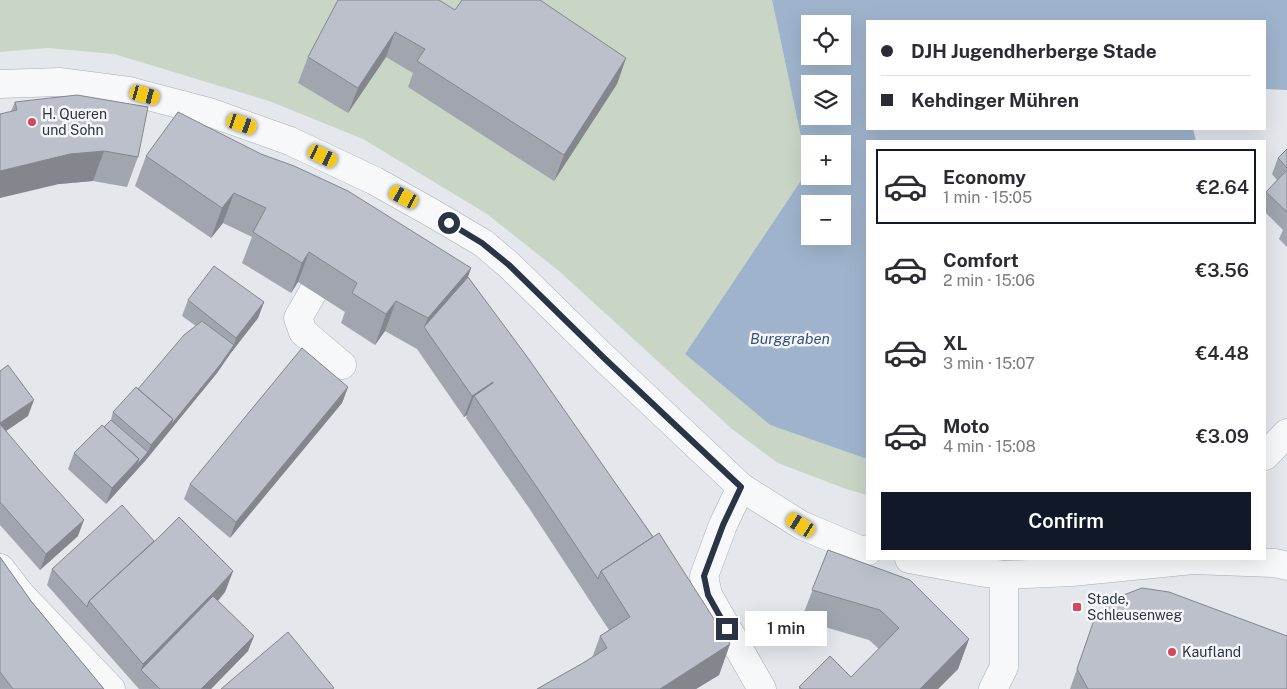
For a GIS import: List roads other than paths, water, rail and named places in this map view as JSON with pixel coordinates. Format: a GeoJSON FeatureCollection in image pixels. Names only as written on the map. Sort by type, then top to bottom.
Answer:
{"type":"FeatureCollection","features":[{"type":"Feature","properties":{"kind":"street"},"geometry":{"type":"LineString","coordinates":[[0,84],[59,82],[138,94],[209,112],[290,141],[368,192],[432,213],[482,243],[502,260],[741,487],[801,525],[866,551]]}},
{"type":"Feature","properties":{"kind":"street"},"geometry":{"type":"LineString","coordinates":[[313,292],[298,318],[303,332],[342,365]]}},
{"type":"Feature","properties":{"kind":"street"},"geometry":{"type":"LineString","coordinates":[[1266,455],[1287,433]]}},
{"type":"Feature","properties":{"kind":"street"},"geometry":{"type":"LineString","coordinates":[[741,487],[723,525],[704,576],[708,595],[759,684]]}},
{"type":"Feature","properties":{"kind":"street"},"geometry":{"type":"LineString","coordinates":[[914,560],[1004,575],[1072,572],[1185,560]]}},
{"type":"Feature","properties":{"kind":"street"},"geometry":{"type":"LineString","coordinates":[[1214,560],[1275,563],[1287,566]]}},
{"type":"Feature","properties":{"kind":"street"},"geometry":{"type":"LineString","coordinates":[[0,568],[22,596],[111,689]]}},
{"type":"Feature","properties":{"kind":"street"},"geometry":{"type":"LineString","coordinates":[[993,689],[1004,667],[1004,575]]}},
{"type":"Feature","properties":{"kind":"water","name":"Burggraben"},"geometry":{"type":"Polygon","coordinates":[[[772,0],[1287,0],[1287,90],[1266,89],[1266,20],[866,20],[866,130],[1193,130],[1196,140],[866,140],[866,459],[770,425],[685,354],[801,180],[801,185],[851,185],[851,135],[801,135],[801,137],[772,0]]]}},
{"type":"Feature","properties":{"kind":"place","name":"H. Queren und Sohn"},"geometry":{"type":"Point","coordinates":[32,122]}},
{"type":"Feature","properties":{"kind":"place","name":"Stade, Schleusenweg"},"geometry":{"type":"Point","coordinates":[1077,607]}},
{"type":"Feature","properties":{"kind":"place","name":"Kaufland"},"geometry":{"type":"Point","coordinates":[1172,652]}}]}
